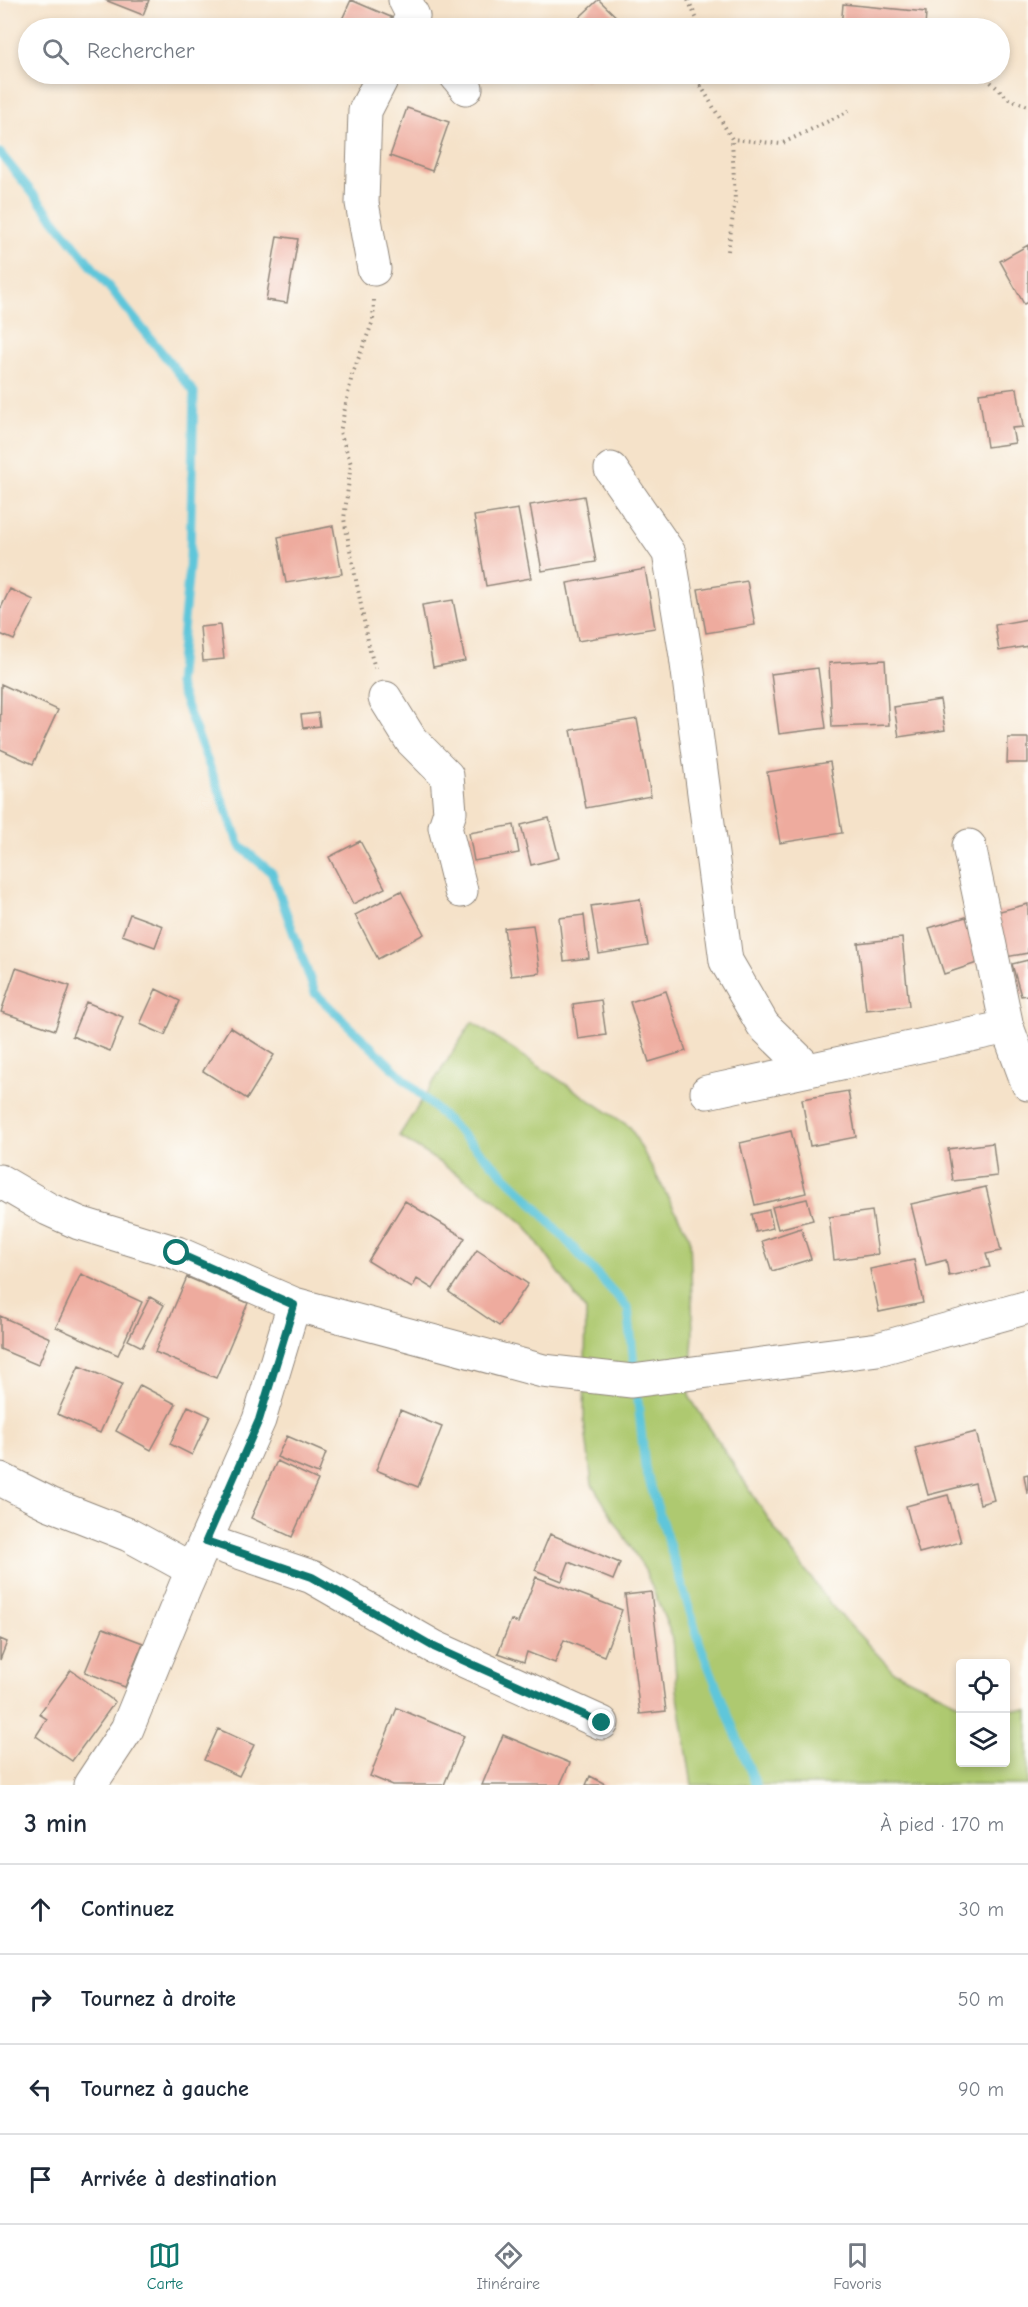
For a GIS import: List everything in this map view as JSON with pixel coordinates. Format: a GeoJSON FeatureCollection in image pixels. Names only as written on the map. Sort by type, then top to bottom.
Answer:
{"type":"FeatureCollection","features":[{"type":"Feature","properties":{"kind":"street"},"geometry":{"type":"LineString","coordinates":[[374,269],[362,202],[365,111],[379,84]]}},
{"type":"Feature","properties":{"kind":"street"},"geometry":{"type":"LineString","coordinates":[[611,469],[669,553],[686,656],[726,961],[763,1025],[809,1070]]}},
{"type":"Feature","properties":{"kind":"street"},"geometry":{"type":"LineString","coordinates":[[385,698],[411,740],[447,776],[450,812],[456,829],[445,827],[461,891]]}},
{"type":"Feature","properties":{"kind":"street"},"geometry":{"type":"LineString","coordinates":[[969,846],[1007,1027],[1028,1084]]}},
{"type":"Feature","properties":{"kind":"street"},"geometry":{"type":"LineString","coordinates":[[707,1092],[1007,1027]]}},
{"type":"Feature","properties":{"kind":"street"},"geometry":{"type":"LineString","coordinates":[[0,1180],[48,1209],[79,1223],[177,1253],[294,1305],[543,1371],[632,1381],[878,1349],[1028,1307]]}},
{"type":"Feature","properties":{"kind":"street"},"geometry":{"type":"LineString","coordinates":[[90,1785],[127,1729],[259,1420],[294,1305]]}},
{"type":"Feature","properties":{"kind":"street"},"geometry":{"type":"LineString","coordinates":[[0,1479],[50,1504],[129,1535],[193,1570]]}},
{"type":"Feature","properties":{"kind":"street"},"geometry":{"type":"LineString","coordinates":[[206,1541],[312,1577],[434,1647],[602,1723]]}},
{"type":"Feature","properties":{"kind":"path"},"geometry":{"type":"LineString","coordinates":[[688,0],[696,18]]}},
{"type":"Feature","properties":{"kind":"path"},"geometry":{"type":"LineString","coordinates":[[993,84],[1009,99],[1028,106]]}},
{"type":"Feature","properties":{"kind":"path"},"geometry":{"type":"LineString","coordinates":[[701,86],[732,139],[735,201],[728,251]]}},
{"type":"Feature","properties":{"kind":"path"},"geometry":{"type":"LineString","coordinates":[[732,139],[782,144],[851,110]]}},
{"type":"Feature","properties":{"kind":"path"},"geometry":{"type":"LineString","coordinates":[[374,269],[373,321],[352,375],[340,432],[351,464],[344,519],[370,651],[385,698]]}},
{"type":"Feature","properties":{"kind":"green space"},"geometry":{"type":"Polygon","coordinates":[[[472,1022],[630,1127],[690,1238],[693,1335],[689,1396],[775,1529],[831,1605],[893,1671],[956,1702],[956,1767],[1010,1767],[1010,1709],[1028,1710],[1028,1785],[692,1785],[677,1690],[673,1639],[645,1570],[592,1484],[584,1420],[586,1311],[525,1225],[489,1195],[399,1136],[472,1022]]]}},
{"type":"Feature","properties":{"kind":"building"},"geometry":{"type":"Polygon","coordinates":[[[105,0],[149,0],[143,15],[105,0]]]}},
{"type":"Feature","properties":{"kind":"building"},"geometry":{"type":"Polygon","coordinates":[[[351,0],[393,18],[343,18],[351,0]]]}},
{"type":"Feature","properties":{"kind":"building"},"geometry":{"type":"Polygon","coordinates":[[[599,0],[618,18],[579,18],[599,0]]]}},
{"type":"Feature","properties":{"kind":"building"},"geometry":{"type":"Polygon","coordinates":[[[843,4],[926,12],[926,18],[842,18],[843,4]]]}},
{"type":"Feature","properties":{"kind":"building"},"geometry":{"type":"Polygon","coordinates":[[[407,108],[449,122],[432,171],[390,156],[407,108]]]}},
{"type":"Feature","properties":{"kind":"building"},"geometry":{"type":"Polygon","coordinates":[[[277,236],[298,239],[287,303],[266,300],[277,236]]]}},
{"type":"Feature","properties":{"kind":"building"},"geometry":{"type":"Polygon","coordinates":[[[1028,245],[1028,302],[1024,304],[1000,261],[1028,245]]]}},
{"type":"Feature","properties":{"kind":"building"},"geometry":{"type":"Polygon","coordinates":[[[1017,388],[1023,427],[1012,428],[1015,443],[987,447],[979,393],[1017,388]]]}},
{"type":"Feature","properties":{"kind":"building"},"geometry":{"type":"Polygon","coordinates":[[[584,496],[596,562],[542,571],[530,505],[584,496]]]}},
{"type":"Feature","properties":{"kind":"building"},"geometry":{"type":"Polygon","coordinates":[[[518,509],[531,578],[486,586],[474,516],[518,509]]]}},
{"type":"Feature","properties":{"kind":"building"},"geometry":{"type":"Polygon","coordinates":[[[333,526],[342,574],[286,583],[278,537],[333,526]]]}},
{"type":"Feature","properties":{"kind":"building"},"geometry":{"type":"Polygon","coordinates":[[[645,569],[655,628],[578,641],[567,583],[645,569]]]}},
{"type":"Feature","properties":{"kind":"building"},"geometry":{"type":"Polygon","coordinates":[[[747,581],[755,625],[706,633],[698,589],[747,581]]]}},
{"type":"Feature","properties":{"kind":"building"},"geometry":{"type":"Polygon","coordinates":[[[10,589],[34,600],[14,640],[0,634],[0,610],[10,589]]]}},
{"type":"Feature","properties":{"kind":"building"},"geometry":{"type":"Polygon","coordinates":[[[453,600],[465,661],[433,667],[422,605],[453,600]]]}},
{"type":"Feature","properties":{"kind":"building"},"geometry":{"type":"Polygon","coordinates":[[[1028,619],[1028,646],[999,651],[995,625],[1028,619]]]}},
{"type":"Feature","properties":{"kind":"building"},"geometry":{"type":"Polygon","coordinates":[[[220,625],[224,659],[203,661],[200,627],[220,625]]]}},
{"type":"Feature","properties":{"kind":"building"},"geometry":{"type":"Polygon","coordinates":[[[885,660],[889,725],[832,727],[829,663],[885,660]]]}},
{"type":"Feature","properties":{"kind":"building"},"geometry":{"type":"Polygon","coordinates":[[[818,668],[826,728],[779,734],[771,674],[818,668]]]}},
{"type":"Feature","properties":{"kind":"building"},"geometry":{"type":"Polygon","coordinates":[[[1,684],[58,710],[33,764],[0,749],[1,684]]]}},
{"type":"Feature","properties":{"kind":"building"},"geometry":{"type":"Polygon","coordinates":[[[940,700],[945,730],[899,737],[894,707],[940,700]]]}},
{"type":"Feature","properties":{"kind":"building"},"geometry":{"type":"Polygon","coordinates":[[[318,713],[320,726],[303,728],[301,715],[318,713]]]}},
{"type":"Feature","properties":{"kind":"building"},"geometry":{"type":"Polygon","coordinates":[[[637,719],[651,796],[586,808],[571,730],[637,719]]]}},
{"type":"Feature","properties":{"kind":"building"},"geometry":{"type":"Polygon","coordinates":[[[1008,738],[1028,738],[1028,763],[1007,763],[1008,738]]]}},
{"type":"Feature","properties":{"kind":"building"},"geometry":{"type":"Polygon","coordinates":[[[830,762],[842,833],[780,843],[767,772],[830,762]]]}},
{"type":"Feature","properties":{"kind":"building"},"geometry":{"type":"Polygon","coordinates":[[[549,818],[559,858],[531,865],[521,825],[549,818]]]}},
{"type":"Feature","properties":{"kind":"building"},"geometry":{"type":"Polygon","coordinates":[[[514,825],[519,853],[474,861],[469,833],[514,825]]]}},
{"type":"Feature","properties":{"kind":"building"},"geometry":{"type":"Polygon","coordinates":[[[360,841],[385,888],[353,904],[329,857],[360,841]]]}},
{"type":"Feature","properties":{"kind":"building"},"geometry":{"type":"Polygon","coordinates":[[[401,891],[424,934],[378,959],[355,915],[401,891]]]}},
{"type":"Feature","properties":{"kind":"building"},"geometry":{"type":"Polygon","coordinates":[[[640,899],[648,946],[599,954],[591,906],[640,899]]]}},
{"type":"Feature","properties":{"kind":"building"},"geometry":{"type":"Polygon","coordinates":[[[1028,904],[1028,953],[1006,957],[996,912],[1028,904]]]}},
{"type":"Feature","properties":{"kind":"building"},"geometry":{"type":"Polygon","coordinates":[[[130,914],[163,926],[155,947],[122,935],[130,914]]]}},
{"type":"Feature","properties":{"kind":"building"},"geometry":{"type":"Polygon","coordinates":[[[584,915],[589,958],[564,961],[559,918],[584,915]]]}},
{"type":"Feature","properties":{"kind":"building"},"geometry":{"type":"Polygon","coordinates":[[[966,917],[980,962],[944,974],[929,928],[966,917]]]}},
{"type":"Feature","properties":{"kind":"building"},"geometry":{"type":"Polygon","coordinates":[[[533,925],[540,973],[511,976],[504,928],[533,925]]]}},
{"type":"Feature","properties":{"kind":"building"},"geometry":{"type":"Polygon","coordinates":[[[902,938],[909,1006],[866,1010],[858,943],[902,938]]]}},
{"type":"Feature","properties":{"kind":"building"},"geometry":{"type":"Polygon","coordinates":[[[1028,960],[1028,995],[1021,996],[1012,964],[1028,960]]]}},
{"type":"Feature","properties":{"kind":"building"},"geometry":{"type":"Polygon","coordinates":[[[16,968],[70,986],[55,1030],[1,1012],[16,968]]]}},
{"type":"Feature","properties":{"kind":"building"},"geometry":{"type":"Polygon","coordinates":[[[156,989],[180,1001],[165,1035],[140,1024],[156,989]]]}},
{"type":"Feature","properties":{"kind":"building"},"geometry":{"type":"Polygon","coordinates":[[[666,991],[686,1051],[649,1062],[630,1002],[666,991]]]}},
{"type":"Feature","properties":{"kind":"building"},"geometry":{"type":"Polygon","coordinates":[[[601,1000],[606,1035],[578,1039],[573,1004],[601,1000]]]}},
{"type":"Feature","properties":{"kind":"building"},"geometry":{"type":"Polygon","coordinates":[[[86,1002],[123,1017],[110,1051],[72,1036],[86,1002]]]}},
{"type":"Feature","properties":{"kind":"building"},"geometry":{"type":"Polygon","coordinates":[[[230,1027],[274,1055],[247,1099],[203,1071],[230,1027]]]}},
{"type":"Feature","properties":{"kind":"building"},"geometry":{"type":"Polygon","coordinates":[[[848,1091],[856,1137],[810,1146],[802,1099],[848,1091]]]}},
{"type":"Feature","properties":{"kind":"building"},"geometry":{"type":"Polygon","coordinates":[[[791,1131],[806,1193],[755,1205],[740,1143],[791,1131]]]}},
{"type":"Feature","properties":{"kind":"building"},"geometry":{"type":"Polygon","coordinates":[[[993,1143],[997,1176],[953,1181],[948,1149],[993,1143]]]}},
{"type":"Feature","properties":{"kind":"building"},"geometry":{"type":"Polygon","coordinates":[[[986,1187],[1001,1251],[986,1254],[990,1267],[949,1276],[946,1260],[926,1265],[911,1204],[986,1187]]]}},
{"type":"Feature","properties":{"kind":"building"},"geometry":{"type":"Polygon","coordinates":[[[807,1199],[813,1220],[778,1229],[772,1207],[807,1199]]]}},
{"type":"Feature","properties":{"kind":"building"},"geometry":{"type":"Polygon","coordinates":[[[405,1201],[465,1238],[433,1289],[417,1279],[412,1288],[368,1261],[405,1201]]]}},
{"type":"Feature","properties":{"kind":"building"},"geometry":{"type":"Polygon","coordinates":[[[769,1210],[773,1228],[756,1232],[752,1214],[769,1210]]]}},
{"type":"Feature","properties":{"kind":"building"},"geometry":{"type":"Polygon","coordinates":[[[872,1211],[878,1254],[834,1260],[829,1217],[872,1211]]]}},
{"type":"Feature","properties":{"kind":"building"},"geometry":{"type":"Polygon","coordinates":[[[801,1228],[811,1259],[772,1271],[762,1241],[801,1228]]]}},
{"type":"Feature","properties":{"kind":"building"},"geometry":{"type":"Polygon","coordinates":[[[477,1250],[528,1284],[499,1326],[449,1292],[477,1250]]]}},
{"type":"Feature","properties":{"kind":"building"},"geometry":{"type":"Polygon","coordinates":[[[914,1260],[923,1303],[879,1312],[870,1269],[914,1260]]]}},
{"type":"Feature","properties":{"kind":"building"},"geometry":{"type":"Polygon","coordinates":[[[81,1274],[142,1302],[118,1355],[56,1327],[81,1274]]]}},
{"type":"Feature","properties":{"kind":"building"},"geometry":{"type":"Polygon","coordinates":[[[187,1277],[248,1303],[216,1378],[155,1352],[187,1277]]]}},
{"type":"Feature","properties":{"kind":"building"},"geometry":{"type":"Polygon","coordinates":[[[150,1297],[164,1305],[142,1347],[128,1340],[150,1297]]]}},
{"type":"Feature","properties":{"kind":"building"},"geometry":{"type":"Polygon","coordinates":[[[0,1316],[50,1338],[38,1365],[0,1349],[0,1316]]]}},
{"type":"Feature","properties":{"kind":"building"},"geometry":{"type":"Polygon","coordinates":[[[79,1366],[122,1384],[100,1433],[57,1414],[79,1366]]]}},
{"type":"Feature","properties":{"kind":"building"},"geometry":{"type":"Polygon","coordinates":[[[140,1385],[176,1404],[151,1450],[116,1431],[140,1385]]]}},
{"type":"Feature","properties":{"kind":"building"},"geometry":{"type":"Polygon","coordinates":[[[188,1406],[210,1416],[192,1455],[170,1444],[188,1406]]]}},
{"type":"Feature","properties":{"kind":"building"},"geometry":{"type":"Polygon","coordinates":[[[400,1410],[442,1427],[418,1487],[376,1470],[400,1410]]]}},
{"type":"Feature","properties":{"kind":"building"},"geometry":{"type":"Polygon","coordinates":[[[976,1432],[994,1500],[980,1504],[975,1483],[928,1495],[915,1448],[976,1432]]]}},
{"type":"Feature","properties":{"kind":"building"},"geometry":{"type":"Polygon","coordinates":[[[287,1436],[326,1453],[318,1474],[277,1457],[287,1436]]]}},
{"type":"Feature","properties":{"kind":"building"},"geometry":{"type":"Polygon","coordinates":[[[277,1461],[318,1480],[292,1537],[251,1518],[277,1461]]]}},
{"type":"Feature","properties":{"kind":"building"},"geometry":{"type":"Polygon","coordinates":[[[1028,1474],[1028,1493],[1027,1493],[1024,1475],[1028,1474]]]}},
{"type":"Feature","properties":{"kind":"building"},"geometry":{"type":"Polygon","coordinates":[[[948,1495],[961,1542],[919,1553],[906,1506],[948,1495]]]}},
{"type":"Feature","properties":{"kind":"building"},"geometry":{"type":"Polygon","coordinates":[[[550,1534],[620,1563],[613,1580],[569,1562],[562,1581],[535,1570],[550,1534]]]}},
{"type":"Feature","properties":{"kind":"building"},"geometry":{"type":"Polygon","coordinates":[[[536,1577],[622,1610],[604,1656],[564,1640],[555,1663],[527,1652],[524,1662],[498,1653],[511,1620],[518,1623],[536,1577]]]}},
{"type":"Feature","properties":{"kind":"building"},"geometry":{"type":"Polygon","coordinates":[[[651,1592],[666,1711],[640,1714],[625,1595],[651,1592]]]}},
{"type":"Feature","properties":{"kind":"building"},"geometry":{"type":"Polygon","coordinates":[[[103,1628],[143,1643],[125,1687],[85,1672],[103,1628]]]}},
{"type":"Feature","properties":{"kind":"building"},"geometry":{"type":"Polygon","coordinates":[[[0,1639],[7,1642],[0,1660],[0,1639]]]}},
{"type":"Feature","properties":{"kind":"building"},"geometry":{"type":"Polygon","coordinates":[[[71,1670],[115,1702],[72,1761],[36,1736],[47,1719],[39,1714],[71,1670]]]}},
{"type":"Feature","properties":{"kind":"building"},"geometry":{"type":"Polygon","coordinates":[[[397,1708],[464,1736],[444,1785],[392,1785],[370,1776],[397,1708]]]}},
{"type":"Feature","properties":{"kind":"building"},"geometry":{"type":"Polygon","coordinates":[[[218,1729],[254,1745],[239,1776],[204,1760],[218,1729]]]}},
{"type":"Feature","properties":{"kind":"building"},"geometry":{"type":"Polygon","coordinates":[[[503,1735],[570,1763],[560,1785],[482,1785],[503,1735]]]}},
{"type":"Feature","properties":{"kind":"building"},"geometry":{"type":"Polygon","coordinates":[[[590,1776],[607,1785],[586,1785],[590,1776]]]}},
{"type":"Feature","properties":{"kind":"waterway"},"geometry":{"type":"LineString","coordinates":[[0,153],[194,392],[190,557],[178,684],[240,846],[272,873],[315,993],[524,1194],[628,1308],[645,1467],[701,1647],[756,1785]]}},
{"type":"Feature","properties":{"kind":"route"},"geometry":{"type":"LineString","coordinates":[[177,1253],[294,1305],[259,1420],[206,1541],[312,1577],[434,1647],[602,1723]]}}]}
